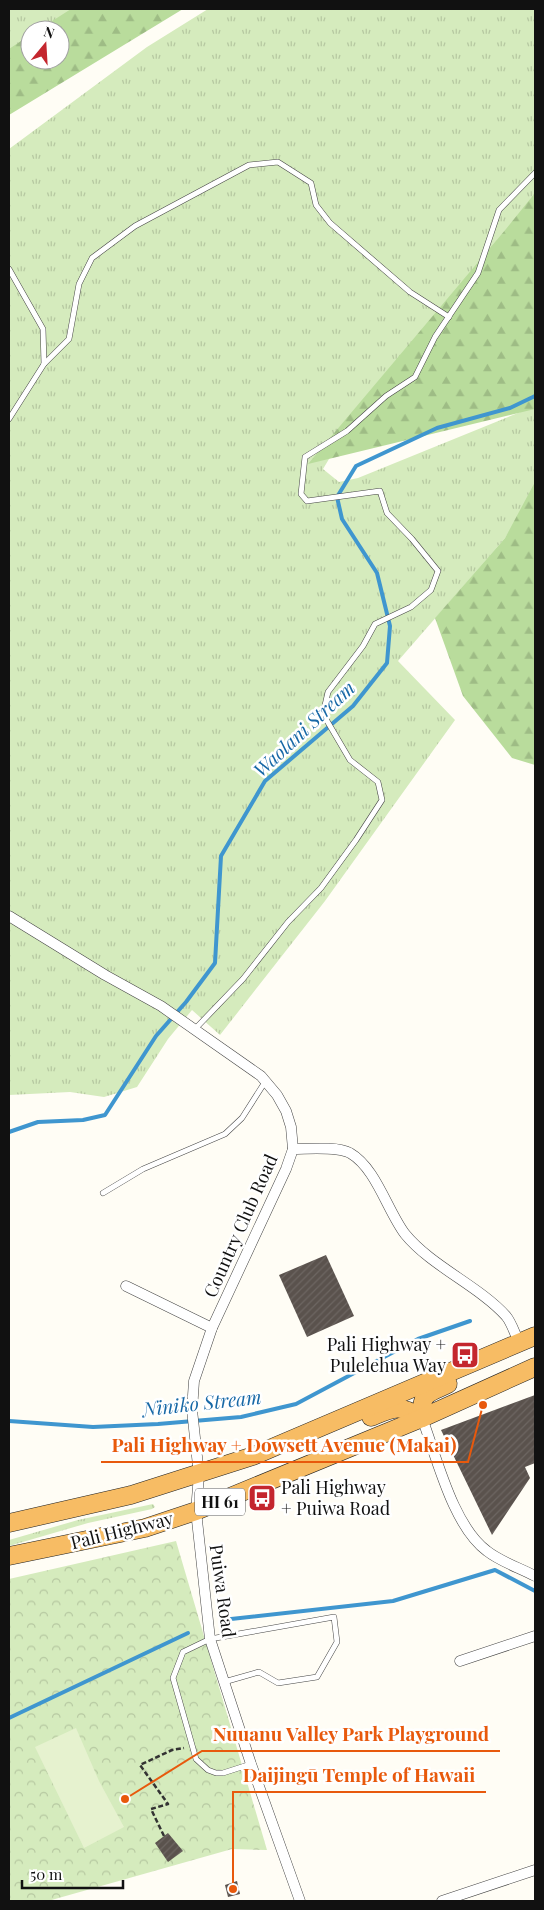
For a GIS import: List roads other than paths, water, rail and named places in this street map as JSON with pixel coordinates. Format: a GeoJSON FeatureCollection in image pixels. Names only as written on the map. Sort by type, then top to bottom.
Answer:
{"type":"FeatureCollection","features":[{"type":"Feature","properties":{"kind":"highway"},"geometry":{"type":"LineString","coordinates":[[422,1418],[421,1403],[426,1395],[510,1358],[523,1342]]}},
{"type":"Feature","properties":{"kind":"highway","name":"Pali Highway"},"geometry":{"type":"LineString","coordinates":[[9,1523],[131,1495],[199,1475],[253,1456],[523,1342]]}},
{"type":"Feature","properties":{"kind":"highway","name":"Pali Highway"},"geometry":{"type":"LineString","coordinates":[[9,1556],[146,1528],[196,1512],[422,1418],[535,1367]]}},
{"type":"Feature","properties":{"kind":"highway"},"geometry":{"type":"LineString","coordinates":[[323,1426],[339,1430],[391,1409],[406,1408],[422,1418]]}},
{"type":"Feature","properties":{"kind":"street","name":"Country Club Road"},"geometry":{"type":"LineString","coordinates":[[9,916],[161,1006],[190,1026],[261,1076],[277,1095],[286,1111],[291,1127],[293,1149],[286,1169],[212,1328],[194,1381],[192,1410],[199,1475],[196,1512]]}},
{"type":"Feature","properties":{"kind":"street"},"geometry":{"type":"LineString","coordinates":[[293,1149],[337,1150],[348,1152],[360,1160],[367,1168],[390,1211],[406,1235],[421,1250],[507,1317],[523,1342]]}},
{"type":"Feature","properties":{"kind":"street"},"geometry":{"type":"LineString","coordinates":[[126,1286],[212,1328]]}},
{"type":"Feature","properties":{"kind":"street"},"geometry":{"type":"LineString","coordinates":[[422,1418],[457,1513],[471,1537],[488,1552],[535,1576]]}},
{"type":"Feature","properties":{"kind":"street","name":"Puiwa Road"},"geometry":{"type":"LineString","coordinates":[[196,1512],[210,1639],[251,1764],[300,1901]]}},
{"type":"Feature","properties":{"kind":"street"},"geometry":{"type":"LineString","coordinates":[[460,1661],[535,1636]]}},
{"type":"Feature","properties":{"kind":"street"},"geometry":{"type":"LineString","coordinates":[[442,1901],[535,1870]]}},
{"type":"Feature","properties":{"kind":"lane"},"geometry":{"type":"LineString","coordinates":[[9,419],[44,364],[69,339],[78,284],[92,258],[135,226],[249,165],[278,162],[311,183],[316,205],[330,222],[410,292],[449,317]]}},
{"type":"Feature","properties":{"kind":"lane"},"geometry":{"type":"LineString","coordinates":[[190,1026],[243,979],[288,922],[321,888],[382,800],[378,782],[350,760],[323,714],[328,692],[363,646],[376,624],[411,607],[431,590],[438,571],[412,539],[387,513],[380,491],[307,501],[302,494],[305,457],[347,432],[386,396],[415,377],[435,337],[478,273],[499,210],[535,173]]}},
{"type":"Feature","properties":{"kind":"lane"},"geometry":{"type":"LineString","coordinates":[[9,269],[43,329],[44,364]]}},
{"type":"Feature","properties":{"kind":"lane"},"geometry":{"type":"LineString","coordinates":[[103,1193],[143,1169],[225,1134],[242,1118],[265,1082]]}},
{"type":"Feature","properties":{"kind":"lane"},"geometry":{"type":"LineString","coordinates":[[224,1682],[259,1672],[278,1683],[316,1677],[337,1642],[334,1617],[210,1639],[183,1652],[173,1678],[196,1759],[208,1770],[216,1773],[223,1773],[251,1764]]}},
{"type":"Feature","properties":{"kind":"waterway","name":"Waolani Stream"},"geometry":{"type":"LineString","coordinates":[[9,1132],[38,1122],[83,1120],[105,1115],[156,1036],[186,1002],[215,963],[221,856],[265,781],[353,706],[387,663],[390,626],[377,573],[342,519],[337,497],[356,466],[437,428],[510,408],[535,396]]}},
{"type":"Feature","properties":{"kind":"waterway","name":"Niniko Stream"},"geometry":{"type":"LineString","coordinates":[[9,1421],[93,1427],[241,1417],[296,1404],[418,1339],[470,1321]]}},
{"type":"Feature","properties":{"kind":"waterway"},"geometry":{"type":"LineString","coordinates":[[222,1620],[393,1601],[495,1570],[535,1591]]}},
{"type":"Feature","properties":{"kind":"waterway"},"geometry":{"type":"LineString","coordinates":[[9,1718],[188,1633]]}},
{"type":"Feature","properties":{"kind":"place","name":"Pali Highway + Pulelehua Way"},"geometry":{"type":"Point","coordinates":[465,1355]}},
{"type":"Feature","properties":{"kind":"place","name":"Pali Highway + Dowsett Avenue (Makai)"},"geometry":{"type":"Point","coordinates":[483,1405]}},
{"type":"Feature","properties":{"kind":"place","name":"Pali Highway + Puiwa Road"},"geometry":{"type":"Point","coordinates":[262,1498]}},
{"type":"Feature","properties":{"kind":"place","name":"Nuuanu Valley Park Playground"},"geometry":{"type":"Point","coordinates":[125,1799]}},
{"type":"Feature","properties":{"kind":"place","name":"Daijingū Temple of Hawaii"},"geometry":{"type":"Point","coordinates":[233,1889]}}]}
